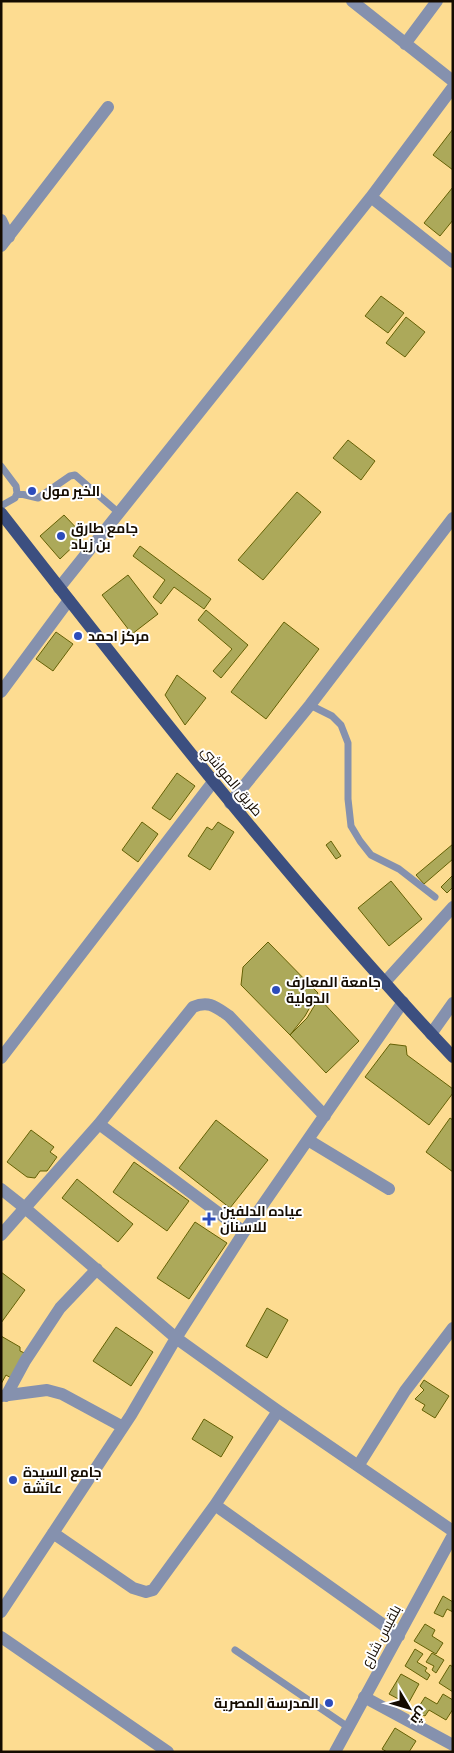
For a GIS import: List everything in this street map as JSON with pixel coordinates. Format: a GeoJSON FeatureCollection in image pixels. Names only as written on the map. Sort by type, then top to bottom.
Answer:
{"type":"FeatureCollection","features":[{"type":"Feature","properties":{"kind":"main road","name":"طريق المواشي"},"geometry":{"type":"LineString","coordinates":[[1,513],[230,803],[340,932],[453,1057]]}},
{"type":"Feature","properties":{"kind":"street"},"geometry":{"type":"LineString","coordinates":[[352,1],[453,81]]}},
{"type":"Feature","properties":{"kind":"street"},"geometry":{"type":"LineString","coordinates":[[405,44],[437,1]]}},
{"type":"Feature","properties":{"kind":"street"},"geometry":{"type":"LineString","coordinates":[[59,588],[371,198],[453,86]]}},
{"type":"Feature","properties":{"kind":"street"},"geometry":{"type":"LineString","coordinates":[[5,242],[108,107]]}},
{"type":"Feature","properties":{"kind":"street"},"geometry":{"type":"LineString","coordinates":[[371,198],[453,262]]}},
{"type":"Feature","properties":{"kind":"street"},"geometry":{"type":"LineString","coordinates":[[1,220],[5,242]]}},
{"type":"Feature","properties":{"kind":"street"},"geometry":{"type":"LineString","coordinates":[[230,803],[310,705],[453,518]]}},
{"type":"Feature","properties":{"kind":"street"},"geometry":{"type":"LineString","coordinates":[[1,692],[69,600]]}},
{"type":"Feature","properties":{"kind":"street"},"geometry":{"type":"LineString","coordinates":[[1,1058],[213,782]]}},
{"type":"Feature","properties":{"kind":"street"},"geometry":{"type":"LineString","coordinates":[[385,982],[453,907]]}},
{"type":"Feature","properties":{"kind":"street"},"geometry":{"type":"LineString","coordinates":[[1,1612],[123,1427],[176,1338],[244,1232],[403,1002]]}},
{"type":"Feature","properties":{"kind":"street"},"geometry":{"type":"LineString","coordinates":[[431,1034],[453,1003]]}},
{"type":"Feature","properties":{"kind":"street"},"geometry":{"type":"LineString","coordinates":[[1,1235],[99,1124],[193,1007],[202,1004],[214,1005],[229,1016],[325,1116]]}},
{"type":"Feature","properties":{"kind":"street"},"geometry":{"type":"LineString","coordinates":[[99,1124],[244,1232]]}},
{"type":"Feature","properties":{"kind":"street"},"geometry":{"type":"LineString","coordinates":[[308,1140],[389,1189]]}},
{"type":"Feature","properties":{"kind":"street"},"geometry":{"type":"LineString","coordinates":[[1,1189],[176,1338],[278,1411],[453,1531]]}},
{"type":"Feature","properties":{"kind":"street"},"geometry":{"type":"LineString","coordinates":[[3,1396],[60,1308],[97,1270]]}},
{"type":"Feature","properties":{"kind":"street"},"geometry":{"type":"LineString","coordinates":[[358,1466],[422,1366],[453,1328]]}},
{"type":"Feature","properties":{"kind":"street"},"geometry":{"type":"LineString","coordinates":[[3,1396],[47,1390],[62,1394],[123,1427]]}},
{"type":"Feature","properties":{"kind":"street"},"geometry":{"type":"LineString","coordinates":[[53,1533],[133,1588],[146,1592],[152,1590],[157,1586],[215,1505],[278,1411]]}},
{"type":"Feature","properties":{"kind":"street"},"geometry":{"type":"LineString","coordinates":[[215,1505],[399,1636]]}},
{"type":"Feature","properties":{"kind":"street","name":"بلقيس شارع"},"geometry":{"type":"LineString","coordinates":[[335,1752],[453,1535]]}},
{"type":"Feature","properties":{"kind":"street"},"geometry":{"type":"LineString","coordinates":[[1,1637],[168,1752]]}},
{"type":"Feature","properties":{"kind":"street"},"geometry":{"type":"LineString","coordinates":[[364,1697],[453,1745]]}},
{"type":"Feature","properties":{"kind":"lane"},"geometry":{"type":"LineString","coordinates":[[1,466],[16,486],[17,493],[15,498],[1,506]]}},
{"type":"Feature","properties":{"kind":"lane"},"geometry":{"type":"LineString","coordinates":[[17,493],[38,498],[70,476],[75,475],[119,513]]}},
{"type":"Feature","properties":{"kind":"lane"},"geometry":{"type":"LineString","coordinates":[[310,705],[332,716],[341,725],[348,743],[348,799],[351,826],[360,842],[371,854],[399,869],[435,897]]}},
{"type":"Feature","properties":{"kind":"lane"},"geometry":{"type":"LineString","coordinates":[[235,1650],[348,1727]]}},
{"type":"Feature","properties":{"kind":"building"},"geometry":{"type":"Polygon","coordinates":[[[453,129],[453,170],[433,155],[453,129]]]}},
{"type":"Feature","properties":{"kind":"building"},"geometry":{"type":"Polygon","coordinates":[[[453,187],[453,220],[440,236],[424,223],[453,187]]]}},
{"type":"Feature","properties":{"kind":"building"},"geometry":{"type":"Polygon","coordinates":[[[381,296],[404,313],[388,333],[365,316],[381,296]]]}},
{"type":"Feature","properties":{"kind":"building"},"geometry":{"type":"Polygon","coordinates":[[[406,317],[425,332],[405,357],[386,343],[406,317]]]}},
{"type":"Feature","properties":{"kind":"building"},"geometry":{"type":"Polygon","coordinates":[[[348,440],[375,461],[361,480],[333,458],[348,440]]]}},
{"type":"Feature","properties":{"kind":"building"},"geometry":{"type":"Polygon","coordinates":[[[297,492],[321,512],[263,580],[238,560],[297,492]]]}},
{"type":"Feature","properties":{"kind":"building"},"geometry":{"type":"Polygon","coordinates":[[[64,515],[84,536],[60,559],[40,536],[64,515]]]}},
{"type":"Feature","properties":{"kind":"building"},"geometry":{"type":"Polygon","coordinates":[[[140,546],[211,599],[204,609],[174,587],[161,604],[153,597],[165,580],[133,556],[140,546]]]}},
{"type":"Feature","properties":{"kind":"building"},"geometry":{"type":"Polygon","coordinates":[[[128,575],[158,614],[132,634],[102,595],[128,575]]]}},
{"type":"Feature","properties":{"kind":"building"},"geometry":{"type":"Polygon","coordinates":[[[206,610],[248,645],[221,678],[213,671],[232,649],[198,620],[206,610]]]}},
{"type":"Feature","properties":{"kind":"building"},"geometry":{"type":"Polygon","coordinates":[[[284,622],[319,649],[266,719],[231,692],[284,622]]]}},
{"type":"Feature","properties":{"kind":"building"},"geometry":{"type":"Polygon","coordinates":[[[56,632],[73,644],[53,671],[36,659],[56,632]]]}},
{"type":"Feature","properties":{"kind":"building"},"geometry":{"type":"Polygon","coordinates":[[[177,675],[206,698],[185,725],[165,695],[177,675]]]}},
{"type":"Feature","properties":{"kind":"building"},"geometry":{"type":"Polygon","coordinates":[[[177,773],[195,786],[170,820],[152,808],[177,773]]]}},
{"type":"Feature","properties":{"kind":"building"},"geometry":{"type":"Polygon","coordinates":[[[142,822],[158,834],[138,862],[122,850],[142,822]]]}},
{"type":"Feature","properties":{"kind":"building"},"geometry":{"type":"Polygon","coordinates":[[[218,822],[234,832],[210,870],[188,856],[207,827],[212,830],[218,822]]]}},
{"type":"Feature","properties":{"kind":"building"},"geometry":{"type":"Polygon","coordinates":[[[331,841],[341,856],[336,859],[326,845],[331,841]]]}},
{"type":"Feature","properties":{"kind":"building"},"geometry":{"type":"Polygon","coordinates":[[[453,844],[453,859],[424,884],[416,875],[453,844]]]}},
{"type":"Feature","properties":{"kind":"building"},"geometry":{"type":"Polygon","coordinates":[[[453,875],[453,887],[447,893],[441,887],[453,875]]]}},
{"type":"Feature","properties":{"kind":"building"},"geometry":{"type":"Polygon","coordinates":[[[391,881],[422,919],[389,946],[358,908],[391,881]]]}},
{"type":"Feature","properties":{"kind":"building"},"geometry":{"type":"Polygon","coordinates":[[[268,942],[318,993],[305,1016],[290,1035],[241,985],[243,967],[268,942]]]}},
{"type":"Feature","properties":{"kind":"building"},"geometry":{"type":"Polygon","coordinates":[[[319,998],[359,1041],[326,1073],[290,1035],[307,1018],[319,998]]]}},
{"type":"Feature","properties":{"kind":"building"},"geometry":{"type":"Polygon","coordinates":[[[390,1044],[406,1046],[407,1055],[453,1089],[453,1093],[429,1125],[365,1077],[390,1044]]]}},
{"type":"Feature","properties":{"kind":"building"},"geometry":{"type":"Polygon","coordinates":[[[450,1118],[453,1120],[453,1172],[426,1152],[450,1118]]]}},
{"type":"Feature","properties":{"kind":"building"},"geometry":{"type":"Polygon","coordinates":[[[216,1120],[268,1160],[230,1208],[179,1168],[216,1120]]]}},
{"type":"Feature","properties":{"kind":"building"},"geometry":{"type":"Polygon","coordinates":[[[31,1130],[54,1147],[50,1152],[57,1157],[47,1171],[40,1171],[35,1178],[27,1177],[7,1162],[31,1130]]]}},
{"type":"Feature","properties":{"kind":"building"},"geometry":{"type":"Polygon","coordinates":[[[134,1162],[189,1201],[167,1231],[113,1192],[134,1162]]]}},
{"type":"Feature","properties":{"kind":"building"},"geometry":{"type":"Polygon","coordinates":[[[77,1179],[133,1224],[118,1242],[62,1198],[77,1179]]]}},
{"type":"Feature","properties":{"kind":"building"},"geometry":{"type":"Polygon","coordinates":[[[195,1222],[227,1243],[189,1299],[157,1278],[195,1222]]]}},
{"type":"Feature","properties":{"kind":"building"},"geometry":{"type":"Polygon","coordinates":[[[1,1272],[25,1290],[1,1323],[1,1272]]]}},
{"type":"Feature","properties":{"kind":"building"},"geometry":{"type":"Polygon","coordinates":[[[267,1308],[288,1320],[267,1358],[246,1346],[267,1308]]]}},
{"type":"Feature","properties":{"kind":"building"},"geometry":{"type":"Polygon","coordinates":[[[116,1327],[153,1352],[131,1386],[93,1361],[116,1327]]]}},
{"type":"Feature","properties":{"kind":"building"},"geometry":{"type":"Polygon","coordinates":[[[1,1336],[20,1347],[20,1351],[27,1354],[11,1378],[6,1375],[1,1384],[1,1336]]]}},
{"type":"Feature","properties":{"kind":"building"},"geometry":{"type":"Polygon","coordinates":[[[424,1380],[449,1396],[435,1418],[422,1410],[425,1405],[415,1399],[424,1390],[420,1386],[424,1380]]]}},
{"type":"Feature","properties":{"kind":"building"},"geometry":{"type":"Polygon","coordinates":[[[204,1419],[233,1437],[221,1457],[192,1439],[204,1419]]]}},
{"type":"Feature","properties":{"kind":"building"},"geometry":{"type":"Polygon","coordinates":[[[443,1596],[453,1602],[453,1612],[447,1609],[443,1617],[434,1613],[443,1596]]]}},
{"type":"Feature","properties":{"kind":"building"},"geometry":{"type":"Polygon","coordinates":[[[425,1624],[435,1630],[432,1636],[443,1643],[436,1654],[414,1641],[425,1624]]]}},
{"type":"Feature","properties":{"kind":"building"},"geometry":{"type":"Polygon","coordinates":[[[415,1649],[423,1654],[417,1662],[427,1668],[425,1671],[430,1675],[427,1680],[405,1666],[415,1649]]]}},
{"type":"Feature","properties":{"kind":"building"},"geometry":{"type":"Polygon","coordinates":[[[432,1653],[444,1660],[436,1673],[432,1670],[434,1666],[426,1662],[432,1653]]]}},
{"type":"Feature","properties":{"kind":"building"},"geometry":{"type":"Polygon","coordinates":[[[450,1665],[453,1667],[453,1692],[439,1683],[450,1665]]]}},
{"type":"Feature","properties":{"kind":"building"},"geometry":{"type":"Polygon","coordinates":[[[401,1674],[419,1684],[408,1704],[389,1694],[401,1674]]]}},
{"type":"Feature","properties":{"kind":"building"},"geometry":{"type":"Polygon","coordinates":[[[443,1694],[453,1700],[453,1709],[446,1720],[429,1710],[425,1716],[416,1711],[425,1697],[437,1704],[443,1694]]]}},
{"type":"Feature","properties":{"kind":"building"},"geometry":{"type":"Polygon","coordinates":[[[395,1728],[416,1741],[409,1752],[387,1752],[382,1749],[395,1728]]]}},
{"type":"Feature","properties":{"kind":"place","name":"الخير مول"},"geometry":{"type":"Point","coordinates":[32,491]}},
{"type":"Feature","properties":{"kind":"place","name":"جامع طارق بن زياد"},"geometry":{"type":"Point","coordinates":[61,536]}},
{"type":"Feature","properties":{"kind":"place","name":"مركز احمد"},"geometry":{"type":"Point","coordinates":[78,636]}},
{"type":"Feature","properties":{"kind":"place","name":"جامعة المعارف الدولية"},"geometry":{"type":"Point","coordinates":[276,990]}},
{"type":"Feature","properties":{"kind":"place","name":"عياده الدلفين للاسنان"},"geometry":{"type":"Point","coordinates":[209,1219]}},
{"type":"Feature","properties":{"kind":"place","name":"جامع السيدة عائشة"},"geometry":{"type":"Point","coordinates":[13,1480]}},
{"type":"Feature","properties":{"kind":"place","name":"المدرسة المصرية"},"geometry":{"type":"Point","coordinates":[329,1703]}}]}
